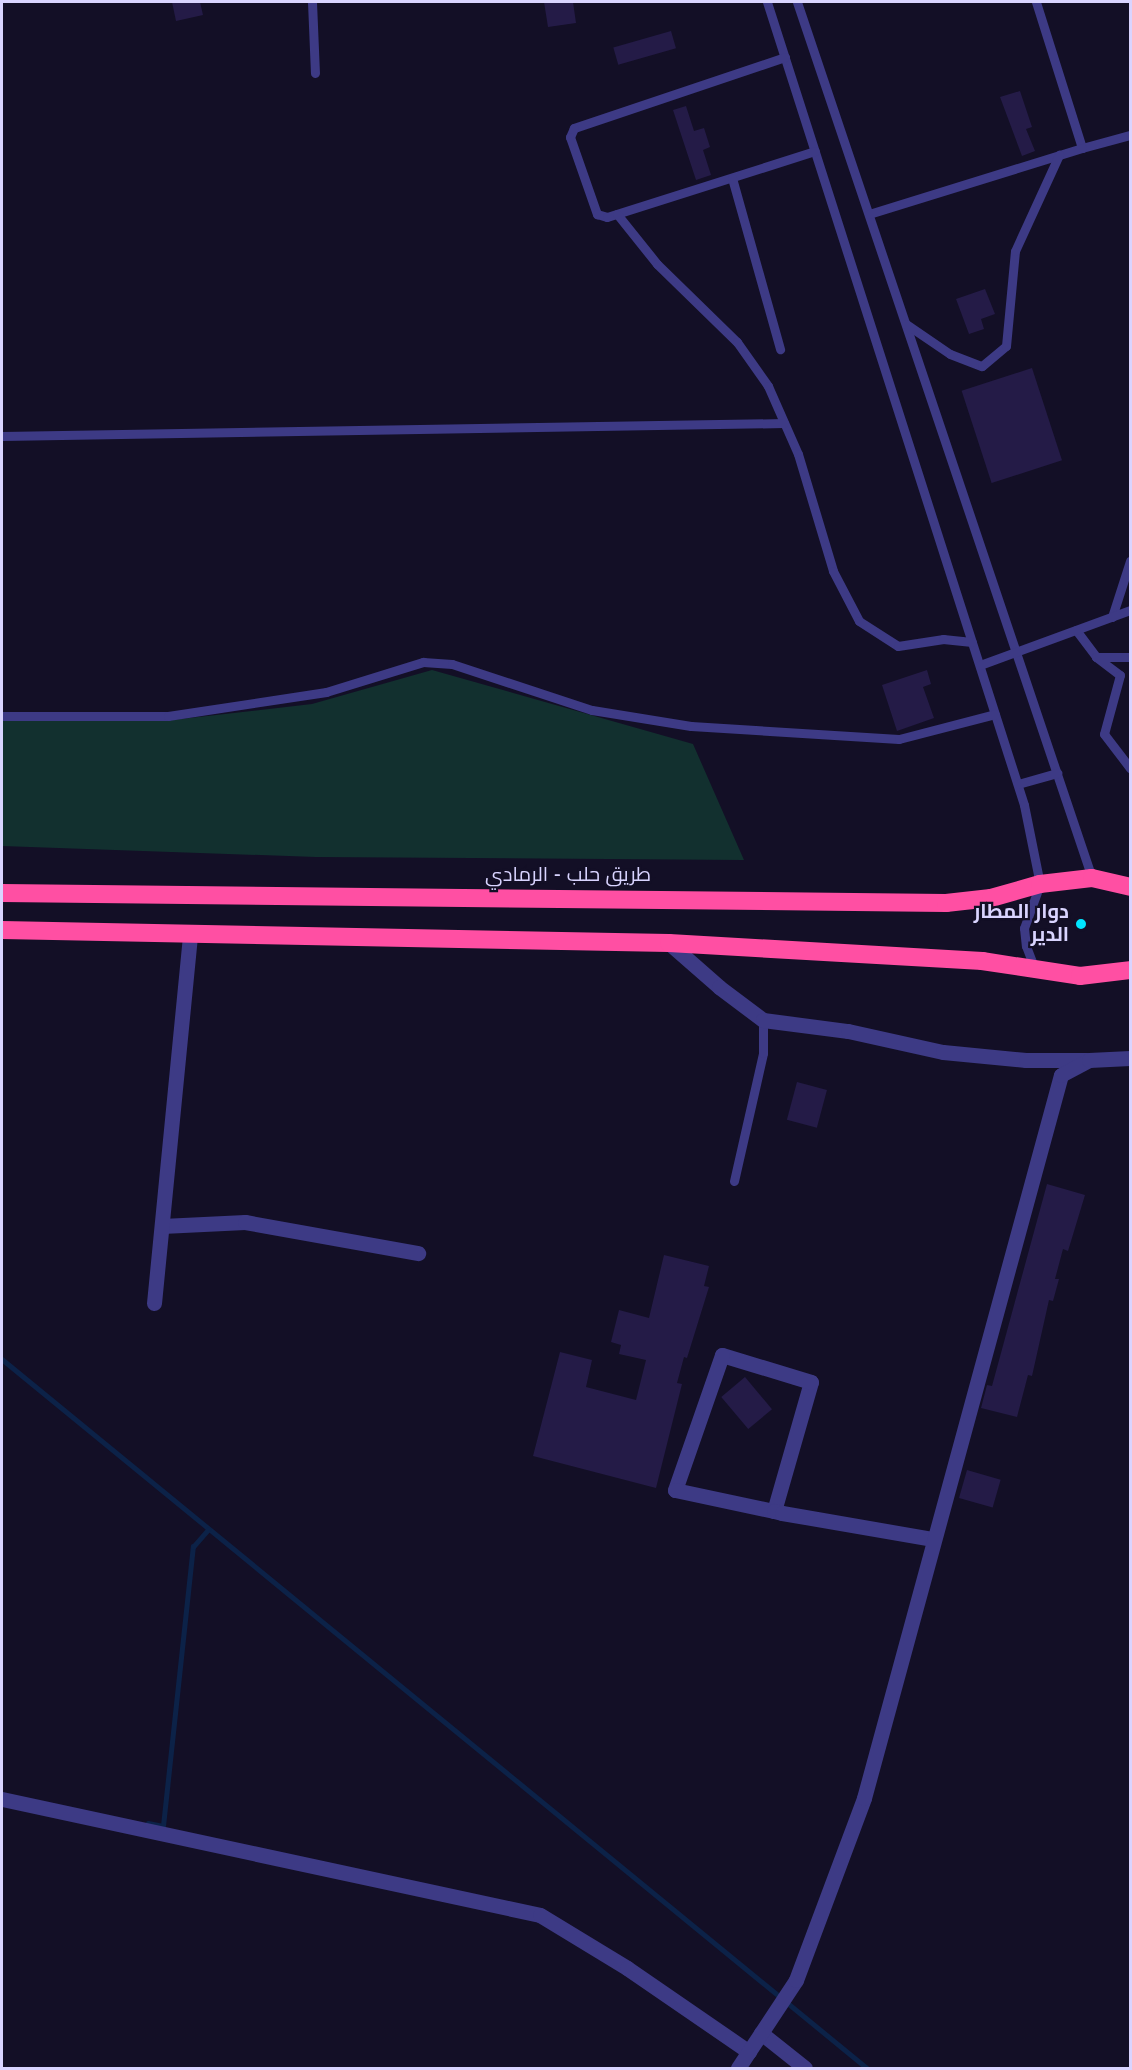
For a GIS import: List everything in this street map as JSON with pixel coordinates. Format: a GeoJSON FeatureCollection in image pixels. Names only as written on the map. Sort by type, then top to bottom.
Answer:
{"type":"FeatureCollection","features":[{"type":"Feature","properties":{"kind":"highway","name":"طريق حلب - الرمادي"},"geometry":{"type":"LineString","coordinates":[[2,893],[946,903],[992,898],[1040,884],[1092,878],[1131,887]]}},
{"type":"Feature","properties":{"kind":"highway"},"geometry":{"type":"LineString","coordinates":[[2,930],[669,943],[982,961],[1080,976],[1131,970]]}},
{"type":"Feature","properties":{"kind":"street"},"geometry":{"type":"LineString","coordinates":[[154,1303],[190,934]]}},
{"type":"Feature","properties":{"kind":"street"},"geometry":{"type":"LineString","coordinates":[[669,943],[719,987],[764,1020],[848,1031],[944,1052],[1026,1060],[1131,1058]]}},
{"type":"Feature","properties":{"kind":"street"},"geometry":{"type":"LineString","coordinates":[[738,2068],[796,1980],[864,1798],[932,1539],[1061,1076],[1089,1060]]}},
{"type":"Feature","properties":{"kind":"street"},"geometry":{"type":"LineString","coordinates":[[162,1226],[245,1222],[418,1252]]}},
{"type":"Feature","properties":{"kind":"street"},"geometry":{"type":"LineString","coordinates":[[774,1511],[811,1383],[722,1355],[675,1490],[774,1511],[932,1539]]}},
{"type":"Feature","properties":{"kind":"street"},"geometry":{"type":"LineString","coordinates":[[2,1799],[540,1915],[627,1968],[749,2052]]}},
{"type":"Feature","properties":{"kind":"street"},"geometry":{"type":"LineString","coordinates":[[761,2033],[805,2068]]}},
{"type":"Feature","properties":{"kind":"lane"},"geometry":{"type":"LineString","coordinates":[[312,2],[315,74]]}},
{"type":"Feature","properties":{"kind":"lane"},"geometry":{"type":"LineString","coordinates":[[767,2],[1018,784],[1040,884],[1024,928],[1026,946],[1035,969]]}},
{"type":"Feature","properties":{"kind":"lane"},"geometry":{"type":"LineString","coordinates":[[797,2],[1092,878]]}},
{"type":"Feature","properties":{"kind":"lane"},"geometry":{"type":"LineString","coordinates":[[1036,2],[1082,148]]}},
{"type":"Feature","properties":{"kind":"lane"},"geometry":{"type":"LineString","coordinates":[[785,57],[574,128],[570,137],[597,214],[607,217],[815,152]]}},
{"type":"Feature","properties":{"kind":"lane"},"geometry":{"type":"LineString","coordinates":[[869,214],[1131,135]]}},
{"type":"Feature","properties":{"kind":"lane"},"geometry":{"type":"LineString","coordinates":[[906,324],[950,354],[982,366],[1006,346],[1015,251],[1059,155]]}},
{"type":"Feature","properties":{"kind":"lane"},"geometry":{"type":"LineString","coordinates":[[732,178],[780,349]]}},
{"type":"Feature","properties":{"kind":"lane"},"geometry":{"type":"LineString","coordinates":[[617,214],[657,264],[737,342],[768,386],[784,423],[833,571],[859,621],[898,646],[943,639],[972,642]]}},
{"type":"Feature","properties":{"kind":"lane"},"geometry":{"type":"LineString","coordinates":[[2,436],[784,423]]}},
{"type":"Feature","properties":{"kind":"lane"},"geometry":{"type":"LineString","coordinates":[[1112,617],[1131,561]]}},
{"type":"Feature","properties":{"kind":"lane"},"geometry":{"type":"LineString","coordinates":[[980,664],[1131,610]]}},
{"type":"Feature","properties":{"kind":"lane"},"geometry":{"type":"LineString","coordinates":[[1076,630],[1096,657],[1120,675],[1104,734],[1131,768]]}},
{"type":"Feature","properties":{"kind":"lane"},"geometry":{"type":"LineString","coordinates":[[1096,657],[1131,657]]}},
{"type":"Feature","properties":{"kind":"lane"},"geometry":{"type":"LineString","coordinates":[[2,716],[168,716],[326,692],[423,662],[452,664],[592,710],[691,726],[899,739],[995,714]]}},
{"type":"Feature","properties":{"kind":"lane"},"geometry":{"type":"LineString","coordinates":[[1018,784],[1057,773]]}},
{"type":"Feature","properties":{"kind":"lane"},"geometry":{"type":"LineString","coordinates":[[734,1181],[763,1053],[764,1020]]}},
{"type":"Feature","properties":{"kind":"green space"},"geometry":{"type":"Polygon","coordinates":[[[432,670],[693,744],[744,860],[316,857],[2,846],[2,720],[172,720],[312,704],[432,670]]]}},
{"type":"Feature","properties":{"kind":"building"},"geometry":{"type":"Polygon","coordinates":[[[172,2],[200,2],[203,15],[176,21],[172,2]]]}},
{"type":"Feature","properties":{"kind":"building"},"geometry":{"type":"Polygon","coordinates":[[[544,2],[573,2],[576,23],[548,27],[544,2]]]}},
{"type":"Feature","properties":{"kind":"building"},"geometry":{"type":"Polygon","coordinates":[[[671,31],[676,48],[618,65],[613,48],[671,31]]]}},
{"type":"Feature","properties":{"kind":"building"},"geometry":{"type":"Polygon","coordinates":[[[1020,91],[1032,127],[1026,129],[1035,151],[1022,156],[1000,97],[1020,91]]]}},
{"type":"Feature","properties":{"kind":"building"},"geometry":{"type":"Polygon","coordinates":[[[686,106],[694,131],[704,128],[710,147],[703,150],[711,175],[696,180],[673,110],[686,106]]]}},
{"type":"Feature","properties":{"kind":"building"},"geometry":{"type":"Polygon","coordinates":[[[985,289],[995,314],[981,319],[984,329],[969,334],[956,299],[985,289]]]}},
{"type":"Feature","properties":{"kind":"building"},"geometry":{"type":"Polygon","coordinates":[[[1032,368],[1062,460],[992,483],[962,391],[1032,368]]]}},
{"type":"Feature","properties":{"kind":"building"},"geometry":{"type":"Polygon","coordinates":[[[927,670],[931,684],[923,687],[934,718],[897,731],[882,685],[927,670]]]}},
{"type":"Feature","properties":{"kind":"building"},"geometry":{"type":"Polygon","coordinates":[[[797,1082],[827,1090],[817,1128],[787,1120],[797,1082]]]}},
{"type":"Feature","properties":{"kind":"building"},"geometry":{"type":"Polygon","coordinates":[[[1047,1184],[1085,1195],[1068,1251],[1063,1249],[1055,1279],[1059,1279],[1053,1301],[1049,1300],[1032,1376],[1028,1375],[1017,1417],[981,1408],[987,1385],[992,1386],[1047,1184]]]}},
{"type":"Feature","properties":{"kind":"building"},"geometry":{"type":"Polygon","coordinates":[[[664,1255],[709,1266],[704,1286],[709,1287],[677,1383],[682,1384],[656,1488],[533,1456],[560,1352],[592,1360],[586,1387],[636,1400],[646,1360],[619,1354],[621,1345],[611,1342],[619,1310],[649,1318],[664,1255]]]}},
{"type":"Feature","properties":{"kind":"building"},"geometry":{"type":"Polygon","coordinates":[[[745,1377],[772,1409],[748,1429],[721,1397],[745,1377]]]}},
{"type":"Feature","properties":{"kind":"building"},"geometry":{"type":"Polygon","coordinates":[[[967,1470],[1001,1480],[993,1508],[959,1498],[967,1470]]]}},
{"type":"Feature","properties":{"kind":"waterway"},"geometry":{"type":"LineString","coordinates":[[2,1359],[867,2068]]}},
{"type":"Feature","properties":{"kind":"waterway"},"geometry":{"type":"LineString","coordinates":[[148,1823],[163,1826],[193,1547],[208,1530]]}},
{"type":"Feature","properties":{"kind":"place","name":"دوار المطار الدير"},"geometry":{"type":"Point","coordinates":[1081,924]}}]}
